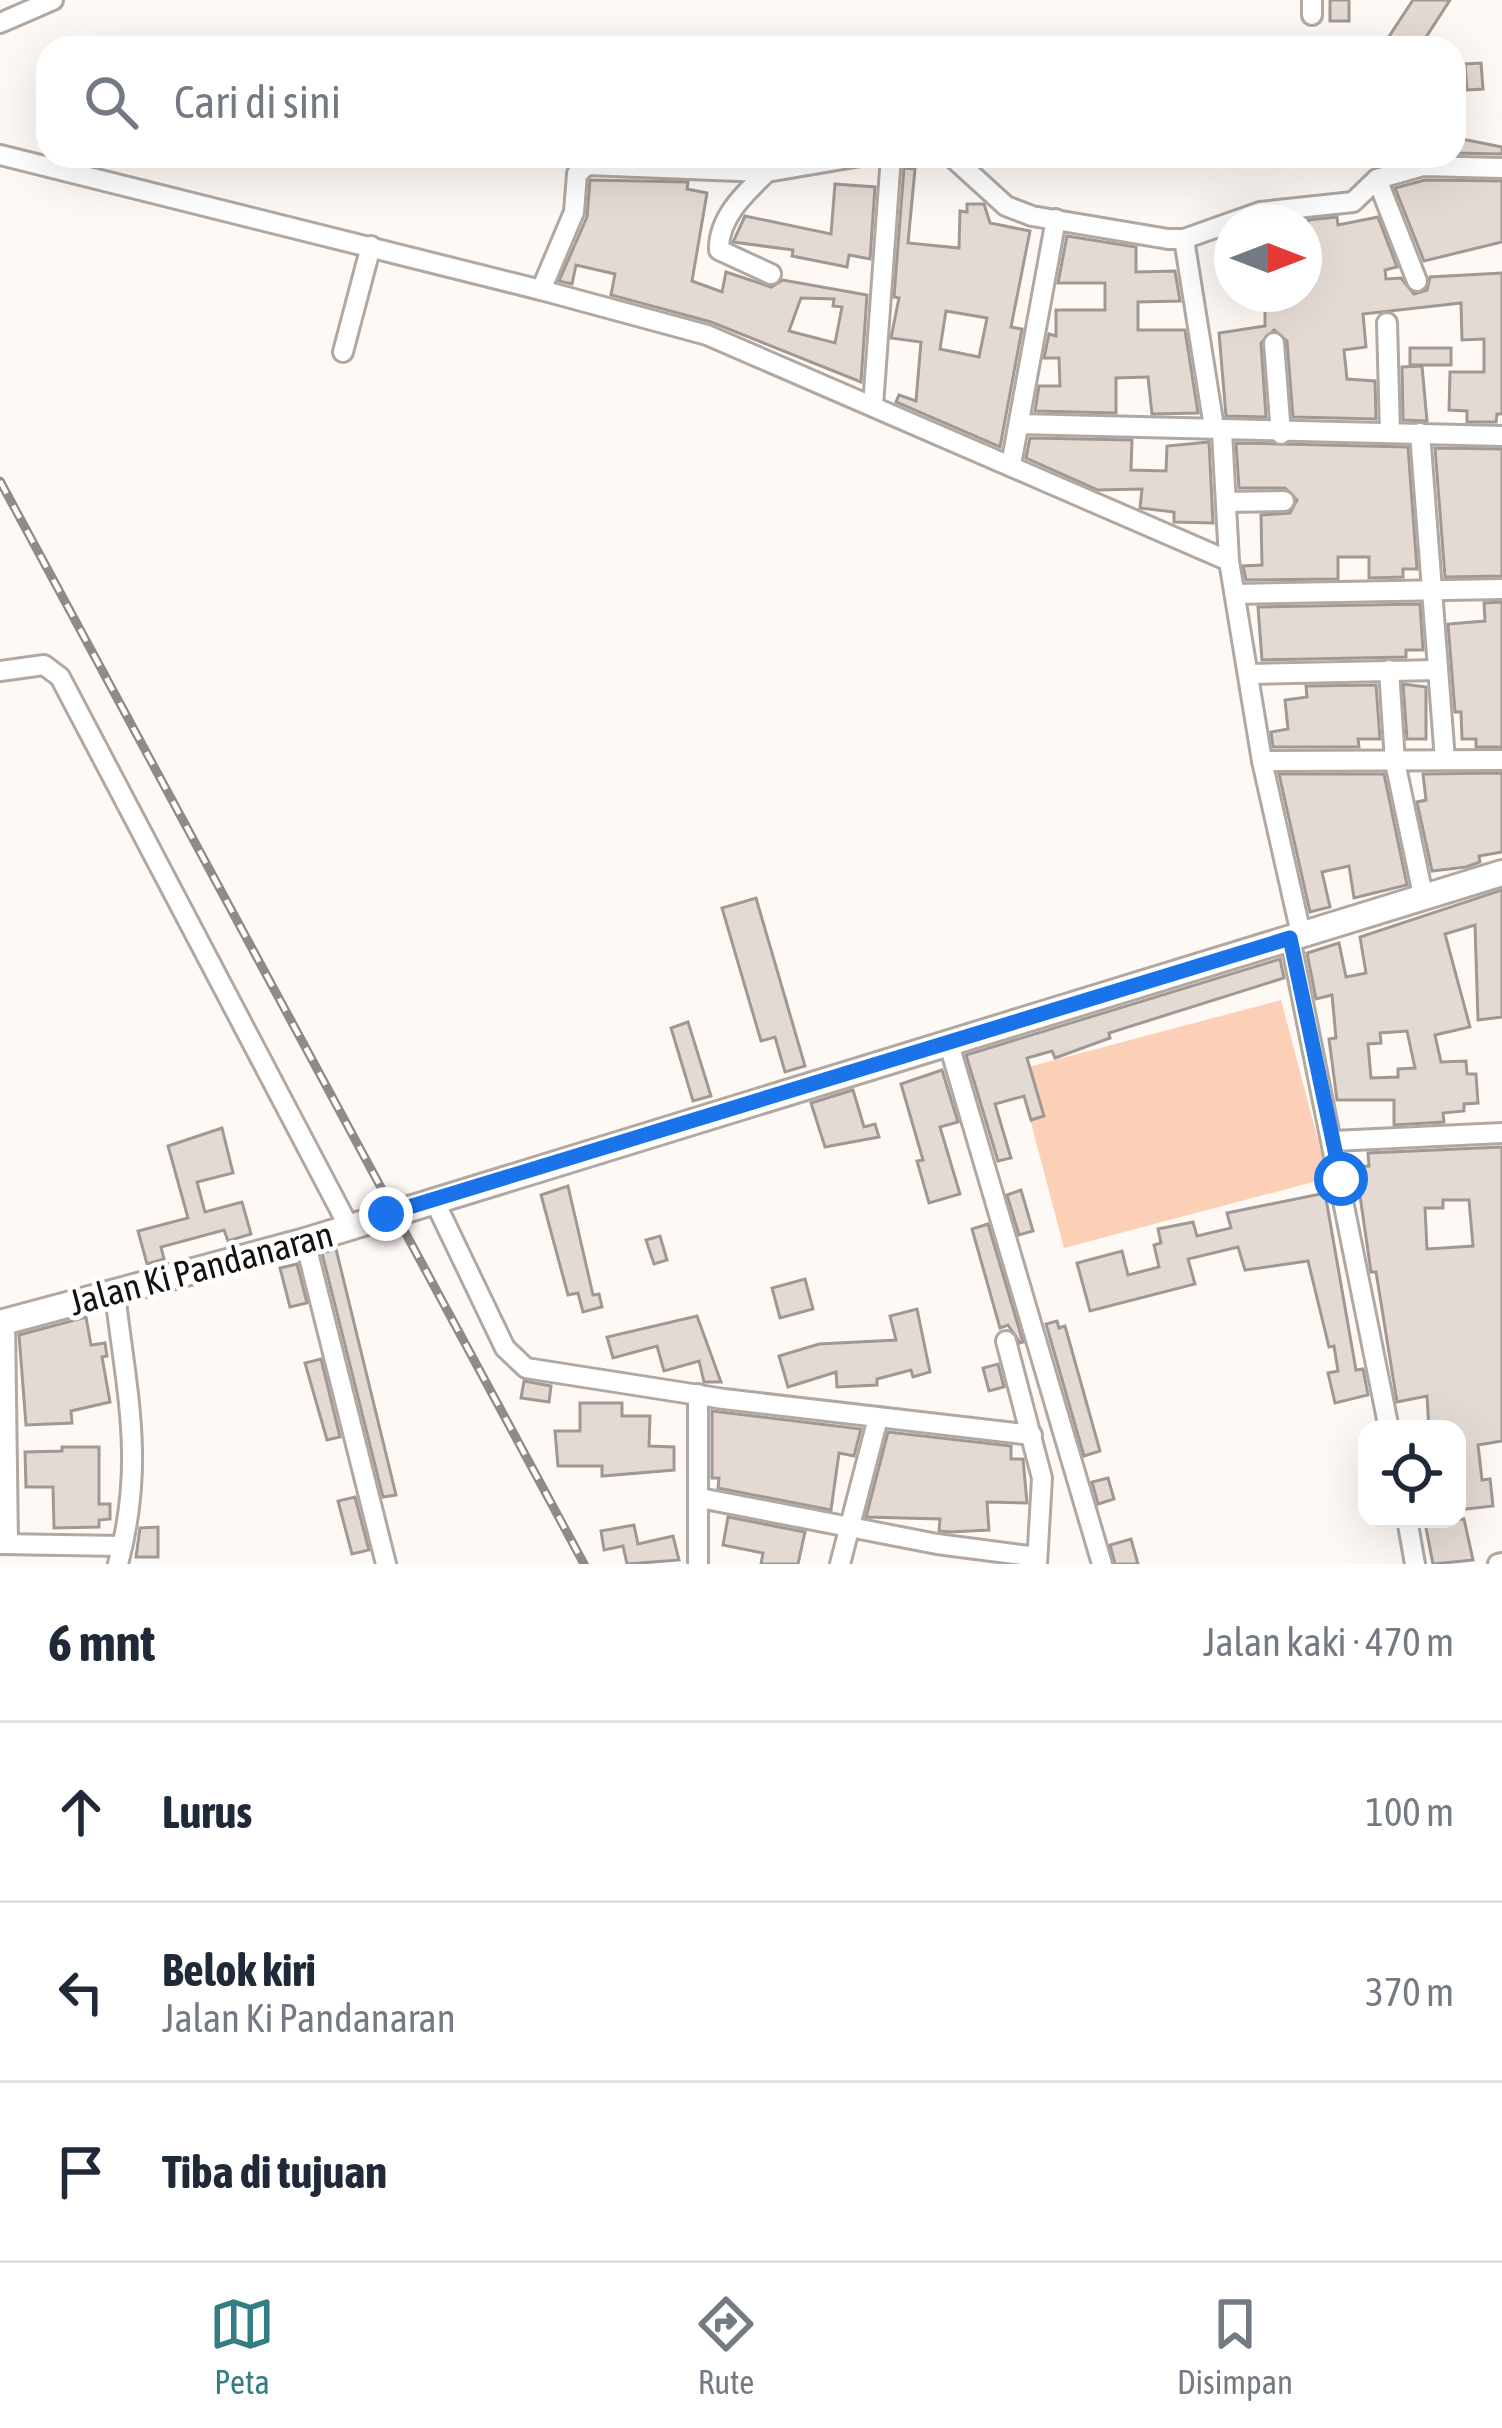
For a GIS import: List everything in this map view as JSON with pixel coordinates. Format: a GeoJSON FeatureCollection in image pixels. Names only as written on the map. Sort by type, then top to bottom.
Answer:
{"type":"FeatureCollection","features":[{"type":"Feature","properties":{"kind":"main road","name":"Jalan Ki Pandanaran"},"geometry":{"type":"LineString","coordinates":[[3,1322],[305,1241],[1502,873]]}},
{"type":"Feature","properties":{"kind":"street"},"geometry":{"type":"LineString","coordinates":[[0,23],[53,0]]}},
{"type":"Feature","properties":{"kind":"street"},"geometry":{"type":"LineString","coordinates":[[0,155],[36,164]]}},
{"type":"Feature","properties":{"kind":"street"},"geometry":{"type":"LineString","coordinates":[[1466,165],[1502,167]]}},
{"type":"Feature","properties":{"kind":"street"},"geometry":{"type":"LineString","coordinates":[[53,168],[707,335],[1229,562]]}},
{"type":"Feature","properties":{"kind":"street"},"geometry":{"type":"LineString","coordinates":[[541,290],[574,212],[577,174],[584,168]]}},
{"type":"Feature","properties":{"kind":"street"},"geometry":{"type":"LineString","coordinates":[[664,168],[767,172],[790,168]]}},
{"type":"Feature","properties":{"kind":"street"},"geometry":{"type":"LineString","coordinates":[[873,406],[890,168]]}},
{"type":"Feature","properties":{"kind":"street"},"geometry":{"type":"LineString","coordinates":[[964,168],[1006,206],[1135,237],[1184,239],[1260,212],[1353,202],[1378,179],[1422,168]]}},
{"type":"Feature","properties":{"kind":"street"},"geometry":{"type":"LineString","coordinates":[[767,172],[738,201],[718,242],[719,250],[771,274]]}},
{"type":"Feature","properties":{"kind":"street"},"geometry":{"type":"LineString","coordinates":[[1378,179],[1417,281]]}},
{"type":"Feature","properties":{"kind":"street"},"geometry":{"type":"LineString","coordinates":[[1011,464],[1056,219]]}},
{"type":"Feature","properties":{"kind":"street"},"geometry":{"type":"LineString","coordinates":[[1184,239],[1218,429],[1229,562],[1262,761],[1387,1420]]}},
{"type":"Feature","properties":{"kind":"street"},"geometry":{"type":"LineString","coordinates":[[343,352],[371,246]]}},
{"type":"Feature","properties":{"kind":"street"},"geometry":{"type":"LineString","coordinates":[[1387,323],[1390,433]]}},
{"type":"Feature","properties":{"kind":"street"},"geometry":{"type":"LineString","coordinates":[[1274,343],[1281,434]]}},
{"type":"Feature","properties":{"kind":"street"},"geometry":{"type":"LineString","coordinates":[[1019,424],[1502,436]]}},
{"type":"Feature","properties":{"kind":"street"},"geometry":{"type":"LineString","coordinates":[[1420,433],[1445,760]]}},
{"type":"Feature","properties":{"kind":"street"},"geometry":{"type":"LineString","coordinates":[[1226,502],[1284,501]]}},
{"type":"Feature","properties":{"kind":"street"},"geometry":{"type":"LineString","coordinates":[[1235,594],[1502,589]]}},
{"type":"Feature","properties":{"kind":"street"},"geometry":{"type":"LineString","coordinates":[[0,671],[44,665],[60,676],[349,1227]]}},
{"type":"Feature","properties":{"kind":"street"},"geometry":{"type":"LineString","coordinates":[[1389,670],[1395,762],[1423,895]]}},
{"type":"Feature","properties":{"kind":"street"},"geometry":{"type":"LineString","coordinates":[[1250,674],[1438,670]]}},
{"type":"Feature","properties":{"kind":"street"},"geometry":{"type":"LineString","coordinates":[[1262,761],[1502,760]]}},
{"type":"Feature","properties":{"kind":"street"},"geometry":{"type":"LineString","coordinates":[[948,1041],[1102,1564]]}},
{"type":"Feature","properties":{"kind":"street"},"geometry":{"type":"LineString","coordinates":[[1333,1141],[1502,1133]]}},
{"type":"Feature","properties":{"kind":"street"},"geometry":{"type":"LineString","coordinates":[[434,1200],[513,1360],[526,1367],[698,1394],[1032,1435]]}},
{"type":"Feature","properties":{"kind":"street"},"geometry":{"type":"LineString","coordinates":[[305,1241],[386,1564]]}},
{"type":"Feature","properties":{"kind":"street"},"geometry":{"type":"LineString","coordinates":[[3,1322],[4,1544],[120,1555],[134,1502],[136,1462],[115,1294]]}},
{"type":"Feature","properties":{"kind":"street"},"geometry":{"type":"LineString","coordinates":[[700,1498],[1037,1560],[1044,1497],[1006,1341]]}},
{"type":"Feature","properties":{"kind":"street"},"geometry":{"type":"LineString","coordinates":[[698,1394],[698,1564]]}},
{"type":"Feature","properties":{"kind":"street"},"geometry":{"type":"LineString","coordinates":[[839,1564],[878,1418]]}},
{"type":"Feature","properties":{"kind":"street"},"geometry":{"type":"LineString","coordinates":[[1408,1528],[1415,1564]]}},
{"type":"Feature","properties":{"kind":"shaded area"},"geometry":{"type":"Polygon","coordinates":[[[1281,1000],[1328,1178],[1064,1248],[1017,1070],[1281,1000]]]}},
{"type":"Feature","properties":{"kind":"building"},"geometry":{"type":"Polygon","coordinates":[[[1330,0],[1349,0],[1349,21],[1330,21],[1330,0]]]}},
{"type":"Feature","properties":{"kind":"building"},"geometry":{"type":"Polygon","coordinates":[[[1413,0],[1450,0],[1427,36],[1389,36],[1413,0]]]}},
{"type":"Feature","properties":{"kind":"building"},"geometry":{"type":"Polygon","coordinates":[[[1481,63],[1483,89],[1467,90],[1466,64],[1481,63]]]}},
{"type":"Feature","properties":{"kind":"building"},"geometry":{"type":"Polygon","coordinates":[[[1466,140],[1502,147],[1502,154],[1466,153],[1466,140]]]}},
{"type":"Feature","properties":{"kind":"building"},"geometry":{"type":"Polygon","coordinates":[[[904,168],[915,169],[908,243],[959,248],[960,211],[967,212],[967,204],[984,204],[990,223],[1030,231],[1011,327],[1022,329],[1000,447],[896,402],[899,395],[916,401],[921,342],[891,338],[899,298],[894,297],[904,168]],[[946,311],[940,349],[979,357],[987,318],[946,311]]]}},
{"type":"Feature","properties":{"kind":"building"},"geometry":{"type":"Polygon","coordinates":[[[590,180],[688,182],[687,189],[707,193],[692,281],[722,292],[726,272],[771,287],[783,280],[867,295],[861,382],[711,322],[611,295],[615,274],[576,265],[572,284],[559,281],[587,217],[590,180]],[[801,298],[789,331],[835,343],[842,307],[833,306],[834,299],[801,298]]]}},
{"type":"Feature","properties":{"kind":"building"},"geometry":{"type":"Polygon","coordinates":[[[1425,180],[1502,181],[1502,242],[1424,261],[1395,188],[1425,180]]]}},
{"type":"Feature","properties":{"kind":"building"},"geometry":{"type":"Polygon","coordinates":[[[835,184],[875,187],[870,259],[849,255],[847,267],[792,256],[793,250],[733,242],[745,216],[831,234],[835,184]]]}},
{"type":"Feature","properties":{"kind":"building"},"geometry":{"type":"Polygon","coordinates":[[[1337,217],[1338,225],[1378,217],[1397,267],[1385,270],[1386,279],[1401,278],[1414,294],[1427,290],[1430,277],[1502,273],[1502,414],[1497,414],[1496,422],[1467,422],[1467,411],[1449,410],[1450,372],[1484,372],[1484,339],[1462,340],[1461,303],[1363,314],[1366,347],[1344,350],[1347,379],[1375,381],[1376,419],[1293,417],[1287,341],[1274,330],[1261,343],[1266,417],[1226,416],[1219,333],[1265,326],[1265,312],[1322,312],[1322,219],[1337,217]]]}},
{"type":"Feature","properties":{"kind":"building"},"geometry":{"type":"Polygon","coordinates":[[[1067,236],[1136,247],[1136,272],[1175,271],[1180,301],[1138,302],[1138,330],[1185,330],[1198,413],[1152,414],[1148,377],[1116,378],[1116,413],[1035,411],[1039,386],[1060,386],[1059,358],[1044,358],[1049,334],[1056,336],[1056,310],[1105,310],[1105,283],[1058,283],[1067,236]]]}},
{"type":"Feature","properties":{"kind":"building"},"geometry":{"type":"Polygon","coordinates":[[[1410,348],[1451,348],[1451,365],[1410,365],[1410,348]]]}},
{"type":"Feature","properties":{"kind":"building"},"geometry":{"type":"Polygon","coordinates":[[[1422,366],[1427,421],[1403,420],[1402,367],[1422,366]]]}},
{"type":"Feature","properties":{"kind":"building"},"geometry":{"type":"Polygon","coordinates":[[[1030,438],[1132,440],[1131,470],[1166,471],[1167,446],[1209,442],[1213,523],[1174,522],[1174,512],[1140,508],[1142,489],[1098,490],[1026,458],[1030,438]]]}},
{"type":"Feature","properties":{"kind":"building"},"geometry":{"type":"Polygon","coordinates":[[[1236,443],[1408,447],[1417,569],[1403,569],[1403,577],[1369,578],[1369,557],[1338,557],[1338,579],[1246,580],[1243,566],[1262,565],[1261,515],[1290,513],[1297,500],[1285,488],[1239,488],[1236,443]]]}},
{"type":"Feature","properties":{"kind":"building"},"geometry":{"type":"Polygon","coordinates":[[[1435,448],[1502,449],[1502,576],[1445,577],[1435,448]]]}},
{"type":"Feature","properties":{"kind":"building"},"geometry":{"type":"Polygon","coordinates":[[[1502,602],[1502,747],[1476,747],[1476,739],[1462,739],[1461,712],[1455,712],[1448,624],[1485,621],[1484,603],[1502,602]]]}},
{"type":"Feature","properties":{"kind":"building"},"geometry":{"type":"Polygon","coordinates":[[[1420,604],[1423,650],[1406,650],[1406,657],[1262,660],[1258,607],[1420,604]]]}},
{"type":"Feature","properties":{"kind":"building"},"geometry":{"type":"Polygon","coordinates":[[[1403,684],[1426,687],[1426,739],[1407,739],[1403,684]]]}},
{"type":"Feature","properties":{"kind":"building"},"geometry":{"type":"Polygon","coordinates":[[[1376,685],[1380,739],[1358,739],[1359,747],[1273,747],[1271,732],[1288,729],[1285,700],[1307,697],[1306,686],[1376,685]]]}},
{"type":"Feature","properties":{"kind":"building"},"geometry":{"type":"Polygon","coordinates":[[[1502,773],[1502,852],[1479,856],[1480,862],[1466,867],[1432,871],[1417,802],[1426,800],[1423,774],[1502,773]]]}},
{"type":"Feature","properties":{"kind":"building"},"geometry":{"type":"Polygon","coordinates":[[[1279,774],[1384,774],[1407,885],[1354,898],[1349,866],[1322,872],[1330,907],[1310,912],[1279,774]]]}},
{"type":"Feature","properties":{"kind":"building"},"geometry":{"type":"Polygon","coordinates":[[[1502,890],[1502,1017],[1478,1020],[1475,925],[1445,934],[1470,1027],[1435,1035],[1441,1062],[1466,1061],[1467,1074],[1476,1074],[1478,1103],[1464,1104],[1464,1111],[1443,1113],[1444,1122],[1394,1125],[1394,1100],[1337,1100],[1329,1039],[1336,1038],[1332,995],[1316,999],[1307,953],[1339,943],[1346,977],[1366,973],[1360,937],[1502,890]],[[1407,1031],[1380,1033],[1381,1043],[1368,1044],[1371,1078],[1398,1077],[1398,1069],[1415,1068],[1407,1031]]]}},
{"type":"Feature","properties":{"kind":"building"},"geometry":{"type":"Polygon","coordinates":[[[756,898],[805,1066],[785,1072],[775,1037],[761,1041],[722,908],[756,898]]]}},
{"type":"Feature","properties":{"kind":"building"},"geometry":{"type":"Polygon","coordinates":[[[1280,959],[1284,978],[1109,1033],[1110,1038],[1055,1058],[1052,1051],[1027,1058],[1044,1116],[1031,1120],[1024,1096],[995,1104],[1011,1158],[998,1161],[966,1055],[1280,959]]]}},
{"type":"Feature","properties":{"kind":"building"},"geometry":{"type":"Polygon","coordinates":[[[688,1022],[711,1096],[693,1101],[671,1028],[688,1022]]]}},
{"type":"Feature","properties":{"kind":"building"},"geometry":{"type":"Polygon","coordinates":[[[942,1070],[958,1122],[940,1127],[960,1194],[929,1203],[917,1161],[923,1160],[901,1084],[942,1070]]]}},
{"type":"Feature","properties":{"kind":"building"},"geometry":{"type":"Polygon","coordinates":[[[853,1090],[864,1127],[875,1124],[879,1137],[825,1147],[811,1103],[853,1090]]]}},
{"type":"Feature","properties":{"kind":"building"},"geometry":{"type":"Polygon","coordinates":[[[222,1128],[233,1173],[197,1182],[205,1212],[242,1202],[251,1234],[228,1241],[224,1230],[161,1247],[164,1259],[147,1264],[138,1231],[188,1218],[168,1146],[222,1128]]]}},
{"type":"Feature","properties":{"kind":"building"},"geometry":{"type":"Polygon","coordinates":[[[1502,1147],[1502,1441],[1478,1445],[1482,1480],[1490,1479],[1493,1506],[1466,1509],[1466,1420],[1428,1420],[1427,1396],[1397,1402],[1358,1182],[1353,1182],[1350,1167],[1369,1166],[1368,1153],[1502,1147]],[[1443,1200],[1443,1208],[1425,1208],[1427,1249],[1473,1246],[1469,1200],[1443,1200]]]}},
{"type":"Feature","properties":{"kind":"building"},"geometry":{"type":"Polygon","coordinates":[[[568,1186],[593,1295],[599,1294],[602,1307],[583,1312],[578,1293],[568,1295],[541,1195],[568,1186]]]}},
{"type":"Feature","properties":{"kind":"building"},"geometry":{"type":"Polygon","coordinates":[[[1021,1190],[1033,1231],[1019,1235],[1007,1195],[1021,1190]]]}},
{"type":"Feature","properties":{"kind":"building"},"geometry":{"type":"Polygon","coordinates":[[[1325,1193],[1356,1370],[1363,1369],[1368,1395],[1335,1403],[1328,1373],[1338,1371],[1334,1346],[1329,1347],[1308,1261],[1245,1270],[1238,1247],[1188,1259],[1195,1284],[1090,1311],[1077,1263],[1122,1251],[1128,1275],[1159,1267],[1154,1245],[1161,1243],[1158,1229],[1193,1222],[1197,1236],[1231,1228],[1227,1213],[1325,1193]]]}},
{"type":"Feature","properties":{"kind":"building"},"geometry":{"type":"Polygon","coordinates":[[[988,1224],[1020,1343],[1008,1325],[1000,1328],[972,1229],[988,1224]]]}},
{"type":"Feature","properties":{"kind":"building"},"geometry":{"type":"Polygon","coordinates":[[[660,1236],[667,1260],[654,1264],[646,1240],[660,1236]]]}},
{"type":"Feature","properties":{"kind":"building"},"geometry":{"type":"Polygon","coordinates":[[[336,1249],[396,1495],[383,1497],[322,1253],[336,1249]]]}},
{"type":"Feature","properties":{"kind":"building"},"geometry":{"type":"Polygon","coordinates":[[[297,1264],[307,1303],[290,1307],[280,1268],[297,1264]]]}},
{"type":"Feature","properties":{"kind":"building"},"geometry":{"type":"Polygon","coordinates":[[[805,1279],[813,1309],[780,1318],[772,1288],[805,1279]]]}},
{"type":"Feature","properties":{"kind":"building"},"geometry":{"type":"Polygon","coordinates":[[[917,1309],[930,1372],[913,1377],[911,1370],[877,1379],[877,1385],[837,1387],[836,1372],[788,1387],[779,1356],[819,1344],[896,1340],[890,1316],[917,1309]]]}},
{"type":"Feature","properties":{"kind":"building"},"geometry":{"type":"Polygon","coordinates":[[[697,1316],[721,1382],[704,1382],[699,1361],[664,1371],[657,1346],[613,1358],[607,1337],[697,1316]]]}},
{"type":"Feature","properties":{"kind":"building"},"geometry":{"type":"Polygon","coordinates":[[[86,1317],[91,1345],[105,1343],[107,1356],[102,1357],[110,1402],[71,1411],[72,1423],[26,1425],[19,1335],[86,1317]]]}},
{"type":"Feature","properties":{"kind":"building"},"geometry":{"type":"Polygon","coordinates":[[[1057,1321],[1059,1328],[1065,1326],[1100,1451],[1084,1456],[1046,1324],[1057,1321]]]}},
{"type":"Feature","properties":{"kind":"building"},"geometry":{"type":"Polygon","coordinates":[[[321,1359],[340,1437],[327,1440],[305,1363],[321,1359]]]}},
{"type":"Feature","properties":{"kind":"building"},"geometry":{"type":"Polygon","coordinates":[[[998,1364],[1004,1387],[989,1391],[983,1368],[998,1364]]]}},
{"type":"Feature","properties":{"kind":"building"},"geometry":{"type":"Polygon","coordinates":[[[524,1381],[551,1386],[549,1402],[521,1398],[524,1381]]]}},
{"type":"Feature","properties":{"kind":"building"},"geometry":{"type":"Polygon","coordinates":[[[580,1403],[622,1403],[622,1416],[650,1416],[649,1446],[674,1447],[674,1470],[602,1476],[602,1466],[558,1466],[555,1431],[580,1431],[580,1403]]]}},
{"type":"Feature","properties":{"kind":"building"},"geometry":{"type":"Polygon","coordinates":[[[712,1411],[861,1429],[854,1456],[839,1453],[831,1510],[718,1488],[719,1478],[712,1478],[712,1411]]]}},
{"type":"Feature","properties":{"kind":"building"},"geometry":{"type":"Polygon","coordinates":[[[888,1432],[1011,1446],[1011,1459],[1023,1459],[1027,1503],[987,1502],[989,1530],[939,1531],[940,1519],[866,1517],[888,1432]]]}},
{"type":"Feature","properties":{"kind":"building"},"geometry":{"type":"Polygon","coordinates":[[[62,1447],[99,1447],[99,1504],[110,1504],[110,1519],[99,1520],[99,1527],[54,1528],[53,1487],[26,1487],[25,1452],[62,1451],[62,1447]]]}},
{"type":"Feature","properties":{"kind":"building"},"geometry":{"type":"Polygon","coordinates":[[[1108,1478],[1114,1499],[1098,1504],[1092,1482],[1108,1478]]]}},
{"type":"Feature","properties":{"kind":"building"},"geometry":{"type":"Polygon","coordinates":[[[355,1497],[369,1550],[352,1554],[338,1501],[355,1497]]]}},
{"type":"Feature","properties":{"kind":"building"},"geometry":{"type":"Polygon","coordinates":[[[728,1517],[805,1532],[798,1564],[761,1564],[763,1553],[723,1545],[728,1517]]]}},
{"type":"Feature","properties":{"kind":"building"},"geometry":{"type":"Polygon","coordinates":[[[634,1525],[638,1544],[673,1536],[679,1560],[627,1564],[623,1546],[604,1550],[601,1531],[634,1525]]]}},
{"type":"Feature","properties":{"kind":"building"},"geometry":{"type":"Polygon","coordinates":[[[158,1527],[158,1557],[136,1557],[140,1528],[158,1527]]]}},
{"type":"Feature","properties":{"kind":"building"},"geometry":{"type":"Polygon","coordinates":[[[1426,1528],[1466,1528],[1473,1560],[1433,1564],[1426,1528]]]}},
{"type":"Feature","properties":{"kind":"building"},"geometry":{"type":"Polygon","coordinates":[[[1131,1539],[1138,1564],[1115,1564],[1110,1545],[1131,1539]]]}},
{"type":"Feature","properties":{"kind":"railway"},"geometry":{"type":"LineString","coordinates":[[0,481],[584,1564]]}},
{"type":"Feature","properties":{"kind":"route"},"geometry":{"type":"LineString","coordinates":[[386,1214],[1290,938],[1341,1179]]}}]}
